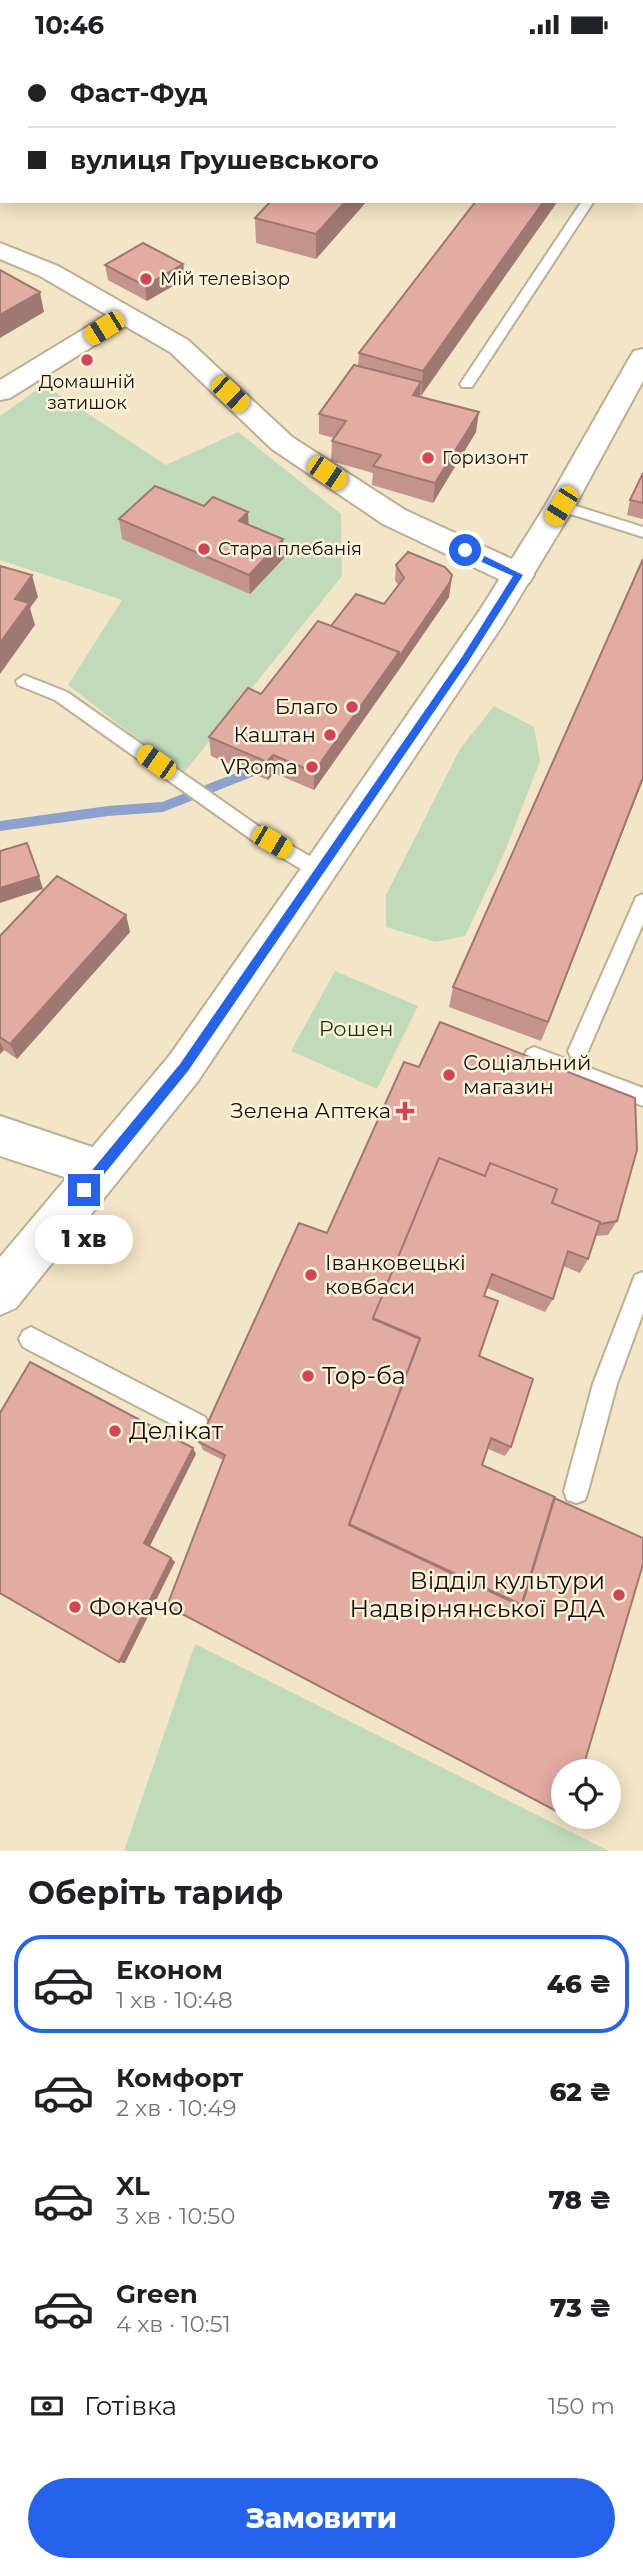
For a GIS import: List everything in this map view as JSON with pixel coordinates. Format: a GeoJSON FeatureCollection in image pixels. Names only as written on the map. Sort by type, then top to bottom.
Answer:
{"type":"FeatureCollection","features":[{"type":"Feature","properties":{"kind":"street"},"geometry":{"type":"LineString","coordinates":[[0,250],[49,271],[179,346],[282,443],[394,517],[518,575]]}},
{"type":"Feature","properties":{"kind":"street"},"geometry":{"type":"LineString","coordinates":[[0,392],[125,315]]}},
{"type":"Feature","properties":{"kind":"street"},"geometry":{"type":"LineString","coordinates":[[0,1292],[184,1067],[465,660],[561,506],[643,357]]}},
{"type":"Feature","properties":{"kind":"street"},"geometry":{"type":"LineString","coordinates":[[0,1136],[101,1170]]}},
{"type":"Feature","properties":{"kind":"lane"},"geometry":{"type":"LineString","coordinates":[[467,384],[587,203]]}},
{"type":"Feature","properties":{"kind":"lane"},"geometry":{"type":"LineString","coordinates":[[561,506],[643,532]]}},
{"type":"Feature","properties":{"kind":"lane"},"geometry":{"type":"LineString","coordinates":[[24,681],[61,697],[258,835],[320,870]]}},
{"type":"Feature","properties":{"kind":"lane"},"geometry":{"type":"LineString","coordinates":[[578,1051],[643,902]]}},
{"type":"Feature","properties":{"kind":"lane"},"geometry":{"type":"LineString","coordinates":[[534,1056],[643,1097]]}},
{"type":"Feature","properties":{"kind":"lane"},"geometry":{"type":"LineString","coordinates":[[576,1491],[605,1384],[643,1283]]}},
{"type":"Feature","properties":{"kind":"lane"},"geometry":{"type":"LineString","coordinates":[[31,1339],[197,1425]]}},
{"type":"Feature","properties":{"kind":"green space"},"geometry":{"type":"Polygon","coordinates":[[[44,385],[166,465],[238,432],[341,514],[342,576],[183,774],[68,685],[122,600],[0,560],[0,416],[44,385]]]}},
{"type":"Feature","properties":{"kind":"green space"},"geometry":{"type":"Polygon","coordinates":[[[494,706],[534,727],[540,761],[505,851],[465,936],[436,942],[386,927],[386,895],[460,749],[494,706]]]}},
{"type":"Feature","properties":{"kind":"green space","name":"Рошен"},"geometry":{"type":"Polygon","coordinates":[[[335,971],[418,1006],[377,1089],[291,1051],[335,971]]]}},
{"type":"Feature","properties":{"kind":"green space"},"geometry":{"type":"Polygon","coordinates":[[[195,1644],[551,1822],[551,1829],[565,1829],[609,1851],[124,1851],[195,1644]]]}},
{"type":"Feature","properties":{"kind":"building"},"geometry":{"type":"Polygon","coordinates":[[[269,203],[344,203],[316,234],[255,218],[269,203]]]}},
{"type":"Feature","properties":{"kind":"building"},"geometry":{"type":"Polygon","coordinates":[[[474,203],[543,203],[423,371],[359,353],[474,203]]]}},
{"type":"Feature","properties":{"kind":"building"},"geometry":{"type":"Polygon","coordinates":[[[143,243],[183,264],[145,286],[105,265],[143,243]]]}},
{"type":"Feature","properties":{"kind":"building"},"geometry":{"type":"Polygon","coordinates":[[[0,270],[40,292],[0,315],[0,270]]]}},
{"type":"Feature","properties":{"kind":"building"},"geometry":{"type":"Polygon","coordinates":[[[354,365],[421,382],[413,395],[479,412],[435,483],[373,466],[381,455],[332,441],[346,421],[319,414],[354,365]]]}},
{"type":"Feature","properties":{"kind":"building"},"geometry":{"type":"Polygon","coordinates":[[[643,473],[643,503],[630,500],[643,473]]]}},
{"type":"Feature","properties":{"kind":"building"},"geometry":{"type":"Polygon","coordinates":[[[155,486],[204,506],[213,497],[248,512],[239,521],[283,539],[249,575],[119,519],[155,486]]]}},
{"type":"Feature","properties":{"kind":"building"},"geometry":{"type":"Polygon","coordinates":[[[408,552],[445,567],[452,575],[450,582],[399,657],[399,652],[331,626],[356,594],[384,604],[404,578],[396,565],[408,552]]]}},
{"type":"Feature","properties":{"kind":"building"},"geometry":{"type":"Polygon","coordinates":[[[643,559],[643,777],[548,1022],[453,987],[643,559]]]}},
{"type":"Feature","properties":{"kind":"building"},"geometry":{"type":"Polygon","coordinates":[[[0,566],[32,575],[15,599],[29,603],[0,643],[0,566]]]}},
{"type":"Feature","properties":{"kind":"building"},"geometry":{"type":"Polygon","coordinates":[[[318,621],[399,652],[314,772],[273,755],[267,762],[209,737],[248,688],[261,694],[318,621]]]}},
{"type":"Feature","properties":{"kind":"building"},"geometry":{"type":"Polygon","coordinates":[[[27,843],[39,876],[0,888],[0,851],[27,843]]]}},
{"type":"Feature","properties":{"kind":"building"},"geometry":{"type":"Polygon","coordinates":[[[57,876],[126,915],[10,1044],[0,1037],[0,936],[57,876]]]}},
{"type":"Feature","properties":{"kind":"building"},"geometry":{"type":"Polygon","coordinates":[[[440,1022],[635,1098],[637,1150],[617,1221],[600,1224],[552,1203],[557,1189],[490,1163],[485,1176],[439,1158],[373,1318],[420,1339],[349,1525],[521,1606],[554,1498],[643,1538],[643,1564],[586,1759],[551,1759],[551,1808],[167,1606],[225,1455],[199,1442],[299,1223],[327,1233],[404,1062],[419,1067],[440,1022]]]}},
{"type":"Feature","properties":{"kind":"building"},"geometry":{"type":"Polygon","coordinates":[[[439,1158],[485,1176],[490,1163],[557,1189],[552,1203],[600,1222],[588,1259],[568,1251],[553,1299],[492,1274],[484,1296],[498,1301],[479,1356],[533,1379],[511,1447],[491,1438],[482,1465],[555,1497],[522,1605],[349,1524],[420,1338],[373,1318],[439,1158]]]}},
{"type":"Feature","properties":{"kind":"building"},"geometry":{"type":"Polygon","coordinates":[[[30,1362],[193,1448],[144,1543],[171,1558],[119,1662],[0,1593],[0,1413],[30,1362]]]}},
{"type":"Feature","properties":{"kind":"waterway"},"geometry":{"type":"LineString","coordinates":[[0,826],[108,811],[163,807],[249,773]]}},
{"type":"Feature","properties":{"kind":"place","name":"Мій телевізор"},"geometry":{"type":"Point","coordinates":[146,279]}},
{"type":"Feature","properties":{"kind":"place","name":"Домашній затишок"},"geometry":{"type":"Point","coordinates":[87,360]}},
{"type":"Feature","properties":{"kind":"place","name":"Горизонт"},"geometry":{"type":"Point","coordinates":[428,458]}},
{"type":"Feature","properties":{"kind":"place","name":"Стара плебанія"},"geometry":{"type":"Point","coordinates":[204,549]}},
{"type":"Feature","properties":{"kind":"place","name":"Благо"},"geometry":{"type":"Point","coordinates":[352,707]}},
{"type":"Feature","properties":{"kind":"place","name":"Каштан"},"geometry":{"type":"Point","coordinates":[330,735]}},
{"type":"Feature","properties":{"kind":"place","name":"VRoma"},"geometry":{"type":"Point","coordinates":[312,767]}},
{"type":"Feature","properties":{"kind":"place","name":"Соціальний магазин"},"geometry":{"type":"Point","coordinates":[449,1075]}},
{"type":"Feature","properties":{"kind":"place","name":"Зелена Аптека"},"geometry":{"type":"Point","coordinates":[405,1111]}},
{"type":"Feature","properties":{"kind":"place","name":"Іванковецькі ковбаси"},"geometry":{"type":"Point","coordinates":[311,1275]}},
{"type":"Feature","properties":{"kind":"place","name":"Тор-ба"},"geometry":{"type":"Point","coordinates":[308,1376]}},
{"type":"Feature","properties":{"kind":"place","name":"Делікат"},"geometry":{"type":"Point","coordinates":[115,1431]}},
{"type":"Feature","properties":{"kind":"place","name":"Відділ культури Надвірнянської РДА"},"geometry":{"type":"Point","coordinates":[619,1595]}},
{"type":"Feature","properties":{"kind":"place","name":"Фокачо"},"geometry":{"type":"Point","coordinates":[75,1607]}},
{"type":"Feature","properties":{"kind":"route"},"geometry":{"type":"LineString","coordinates":[[84,1190],[184,1067],[465,660],[518,575],[465,550]]}}]}
